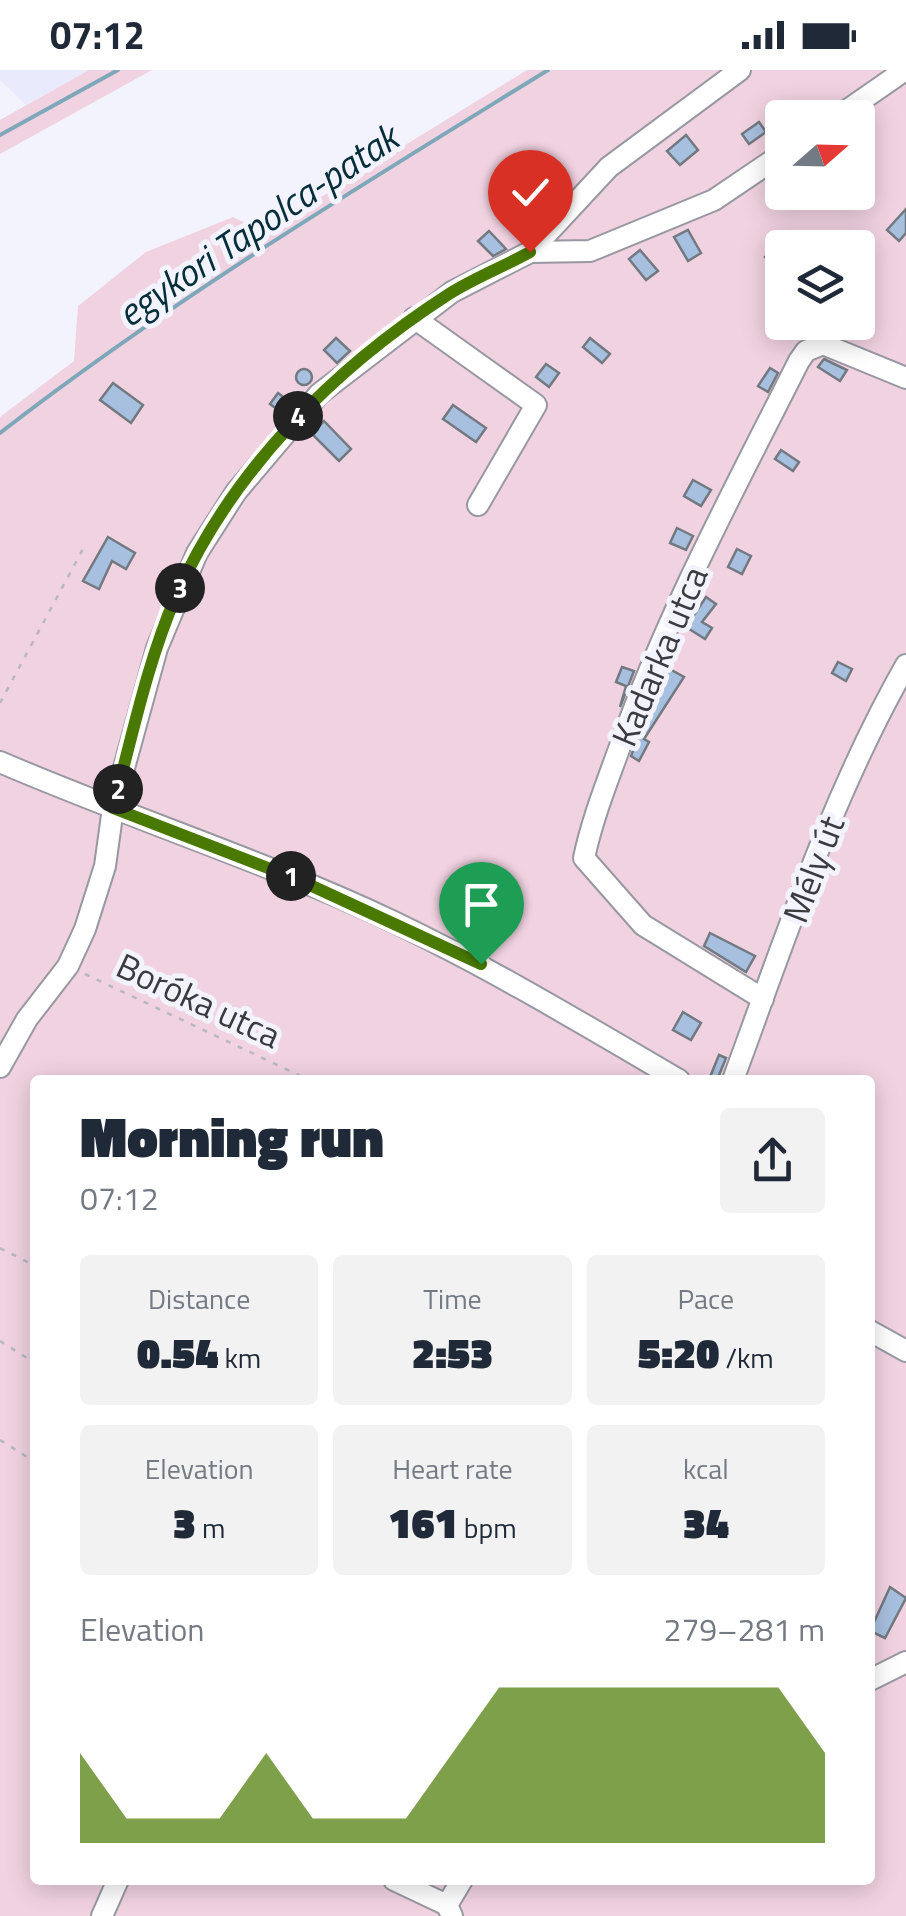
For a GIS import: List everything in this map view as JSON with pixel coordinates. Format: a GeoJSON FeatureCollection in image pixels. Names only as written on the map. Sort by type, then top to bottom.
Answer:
{"type":"FeatureCollection","features":[{"type":"Feature","properties":{"kind":"street"},"geometry":{"type":"LineString","coordinates":[[0,1066],[27,1019],[68,966],[105,866],[113,808],[157,648],[197,552],[236,492],[318,394],[452,292],[530,252],[609,167],[740,70]]}},
{"type":"Feature","properties":{"kind":"street"},"geometry":{"type":"LineString","coordinates":[[862,100],[906,70]]}},
{"type":"Feature","properties":{"kind":"street"},"geometry":{"type":"LineString","coordinates":[[530,252],[590,251],[714,200],[765,166]]}},
{"type":"Feature","properties":{"kind":"street"},"geometry":{"type":"LineString","coordinates":[[414,318],[536,405],[478,505]]}},
{"type":"Feature","properties":{"kind":"street","name":"Kadarka utca"},"geometry":{"type":"LineString","coordinates":[[763,998],[643,925],[584,858],[590,831],[641,687],[707,542],[799,361],[806,351],[824,344],[906,378]]}},
{"type":"Feature","properties":{"kind":"street","name":"Mély út"},"geometry":{"type":"LineString","coordinates":[[735,1075],[869,730],[906,665]]}},
{"type":"Feature","properties":{"kind":"street"},"geometry":{"type":"LineString","coordinates":[[0,762],[205,840],[392,921],[481,964],[670,1075]]}},
{"type":"Feature","properties":{"kind":"street"},"geometry":{"type":"LineString","coordinates":[[875,1334],[906,1350]]}},
{"type":"Feature","properties":{"kind":"street"},"geometry":{"type":"LineString","coordinates":[[875,1678],[906,1662]]}},
{"type":"Feature","properties":{"kind":"street"},"geometry":{"type":"LineString","coordinates":[[102,1916],[116,1885]]}},
{"type":"Feature","properties":{"kind":"street"},"geometry":{"type":"LineString","coordinates":[[403,1885],[450,1910],[460,1885]]}},
{"type":"Feature","properties":{"kind":"path"},"geometry":{"type":"LineString","coordinates":[[0,703],[84,549]]}},
{"type":"Feature","properties":{"kind":"path","name":"Boróka utca"},"geometry":{"type":"LineString","coordinates":[[68,966],[298,1075]]}},
{"type":"Feature","properties":{"kind":"path"},"geometry":{"type":"LineString","coordinates":[[0,1248],[30,1263]]}},
{"type":"Feature","properties":{"kind":"path"},"geometry":{"type":"LineString","coordinates":[[0,1341],[30,1360]]}},
{"type":"Feature","properties":{"kind":"path"},"geometry":{"type":"LineString","coordinates":[[0,1440],[30,1459]]}},
{"type":"Feature","properties":{"kind":"shaded area"},"geometry":{"type":"Polygon","coordinates":[[[0,70],[89,70],[26,105],[0,80],[0,70]]]}},
{"type":"Feature","properties":{"kind":"shaded area"},"geometry":{"type":"Polygon","coordinates":[[[89,70],[152,70],[0,154],[0,120],[89,70]]]}},
{"type":"Feature","properties":{"kind":"shaded area"},"geometry":{"type":"Polygon","coordinates":[[[527,70],[906,70],[906,1916],[0,1916],[0,417],[74,361],[78,306],[146,252],[233,217],[264,232],[527,70]]]}},
{"type":"Feature","properties":{"kind":"building"},"geometry":{"type":"Polygon","coordinates":[[[759,122],[765,131],[749,144],[742,134],[759,122]]]}},
{"type":"Feature","properties":{"kind":"building"},"geometry":{"type":"Polygon","coordinates":[[[686,135],[698,150],[680,165],[667,151],[686,135]]]}},
{"type":"Feature","properties":{"kind":"building"},"geometry":{"type":"Polygon","coordinates":[[[906,209],[906,233],[899,241],[887,230],[906,209]]]}},
{"type":"Feature","properties":{"kind":"building"},"geometry":{"type":"Polygon","coordinates":[[[688,230],[701,253],[688,261],[674,237],[688,230]]]}},
{"type":"Feature","properties":{"kind":"building"},"geometry":{"type":"Polygon","coordinates":[[[489,231],[506,249],[493,256],[478,241],[489,231]]]}},
{"type":"Feature","properties":{"kind":"building"},"geometry":{"type":"Polygon","coordinates":[[[640,250],[658,271],[646,280],[629,259],[640,250]]]}},
{"type":"Feature","properties":{"kind":"building"},"geometry":{"type":"Polygon","coordinates":[[[336,338],[350,351],[337,363],[324,350],[336,338]]]}},
{"type":"Feature","properties":{"kind":"building"},"geometry":{"type":"Polygon","coordinates":[[[590,338],[610,354],[602,363],[583,347],[590,338]]]}},
{"type":"Feature","properties":{"kind":"building"},"geometry":{"type":"Polygon","coordinates":[[[824,359],[847,370],[840,381],[818,367],[824,359]]]}},
{"type":"Feature","properties":{"kind":"building"},"geometry":{"type":"Polygon","coordinates":[[[546,364],[559,373],[549,387],[536,377],[546,364]]]}},
{"type":"Feature","properties":{"kind":"building"},"geometry":{"type":"Polygon","coordinates":[[[770,368],[778,373],[768,392],[758,386],[770,368]]]}},
{"type":"Feature","properties":{"kind":"building"},"geometry":{"type":"Polygon","coordinates":[[[304,369],[312,377],[304,385],[296,377],[304,369]]]}},
{"type":"Feature","properties":{"kind":"building"},"geometry":{"type":"Polygon","coordinates":[[[113,383],[143,405],[131,423],[100,400],[113,383]]]}},
{"type":"Feature","properties":{"kind":"building"},"geometry":{"type":"Polygon","coordinates":[[[278,393],[291,403],[282,413],[270,404],[278,393]]]}},
{"type":"Feature","properties":{"kind":"building"},"geometry":{"type":"Polygon","coordinates":[[[453,405],[486,428],[476,442],[443,419],[453,405]]]}},
{"type":"Feature","properties":{"kind":"building"},"geometry":{"type":"Polygon","coordinates":[[[324,421],[351,449],[339,461],[312,434],[324,421]]]}},
{"type":"Feature","properties":{"kind":"building"},"geometry":{"type":"Polygon","coordinates":[[[781,450],[799,462],[793,471],[775,459],[781,450]]]}},
{"type":"Feature","properties":{"kind":"building"},"geometry":{"type":"Polygon","coordinates":[[[693,480],[711,490],[701,506],[684,496],[693,480]]]}},
{"type":"Feature","properties":{"kind":"building"},"geometry":{"type":"Polygon","coordinates":[[[677,528],[693,536],[686,550],[670,543],[677,528]]]}},
{"type":"Feature","properties":{"kind":"building"},"geometry":{"type":"Polygon","coordinates":[[[108,537],[135,553],[126,569],[112,561],[99,589],[83,581],[108,537]]]}},
{"type":"Feature","properties":{"kind":"building"},"geometry":{"type":"Polygon","coordinates":[[[737,549],[751,556],[742,574],[728,567],[737,549]]]}},
{"type":"Feature","properties":{"kind":"building"},"geometry":{"type":"Polygon","coordinates":[[[706,597],[716,604],[702,622],[712,628],[705,639],[686,627],[706,597]]]}},
{"type":"Feature","properties":{"kind":"building"},"geometry":{"type":"Polygon","coordinates":[[[838,662],[852,669],[846,681],[832,673],[838,662]]]}},
{"type":"Feature","properties":{"kind":"building"},"geometry":{"type":"Polygon","coordinates":[[[622,667],[634,671],[620,707],[626,686],[616,682],[622,667]]]}},
{"type":"Feature","properties":{"kind":"building"},"geometry":{"type":"Polygon","coordinates":[[[666,667],[684,677],[644,739],[649,742],[639,761],[631,756],[666,667]]]}},
{"type":"Feature","properties":{"kind":"building"},"geometry":{"type":"Polygon","coordinates":[[[710,933],[755,956],[746,972],[704,946],[710,933]]]}},
{"type":"Feature","properties":{"kind":"building"},"geometry":{"type":"Polygon","coordinates":[[[683,1012],[701,1023],[691,1040],[673,1030],[683,1012]]]}},
{"type":"Feature","properties":{"kind":"building"},"geometry":{"type":"Polygon","coordinates":[[[719,1055],[726,1058],[719,1075],[711,1075],[719,1055]]]}},
{"type":"Feature","properties":{"kind":"building"},"geometry":{"type":"Polygon","coordinates":[[[890,1587],[906,1598],[885,1638],[875,1633],[875,1620],[890,1587]]]}},
{"type":"Feature","properties":{"kind":"waterway"},"geometry":{"type":"LineString","coordinates":[[0,135],[118,70]]}},
{"type":"Feature","properties":{"kind":"waterway","name":"egykori Tapolca-patak"},"geometry":{"type":"LineString","coordinates":[[0,433],[201,289],[548,70]]}},
{"type":"Feature","properties":{"kind":"route"},"geometry":{"type":"LineString","coordinates":[[481,964],[205,840],[113,808],[157,648],[175,598],[197,552],[236,492],[318,394],[452,292],[530,252]]}}]}
